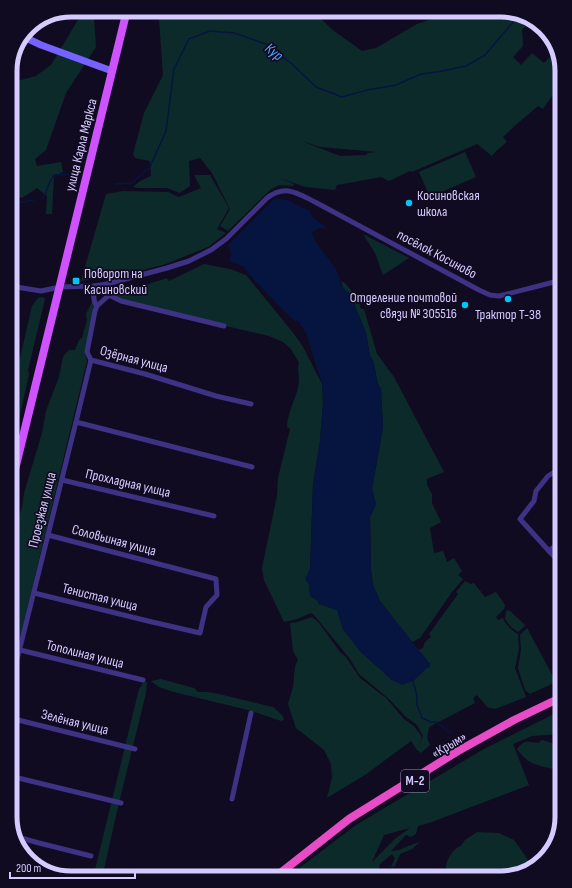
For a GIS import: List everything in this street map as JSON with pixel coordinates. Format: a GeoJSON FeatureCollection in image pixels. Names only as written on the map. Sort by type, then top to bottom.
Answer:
{"type":"FeatureCollection","features":[{"type":"Feature","properties":{"kind":"highway"},"geometry":{"type":"LineString","coordinates":[[283,871],[349,819],[451,755],[514,720],[555,701]]}},
{"type":"Feature","properties":{"kind":"highway","name":"«Крым»"},"geometry":{"type":"LineString","coordinates":[[286,871],[351,822],[416,780],[491,735],[555,702]]}},
{"type":"Feature","properties":{"kind":"main road","name":"улица Карла Маркса"},"geometry":{"type":"LineString","coordinates":[[17,462],[125,17]]}},
{"type":"Feature","properties":{"kind":"main road"},"geometry":{"type":"LineString","coordinates":[[28,39],[41,45],[112,70]]}},
{"type":"Feature","properties":{"kind":"street","name":"посёлок Косиново"},"geometry":{"type":"LineString","coordinates":[[17,287],[41,290],[60,287],[94,286],[107,284],[189,261],[212,250],[226,239],[266,198],[273,193],[282,190],[291,191],[315,202],[490,295],[499,296],[555,281]]}},
{"type":"Feature","properties":{"kind":"street"},"geometry":{"type":"LineString","coordinates":[[107,284],[109,295]]}},
{"type":"Feature","properties":{"kind":"street"},"geometry":{"type":"LineString","coordinates":[[94,286],[94,300],[97,306],[109,295]]}},
{"type":"Feature","properties":{"kind":"street"},"geometry":{"type":"LineString","coordinates":[[109,295],[120,301],[224,326]]}},
{"type":"Feature","properties":{"kind":"street","name":"Озёрная улица"},"geometry":{"type":"LineString","coordinates":[[97,306],[87,352],[91,360],[145,374],[216,396],[251,404]]}},
{"type":"Feature","properties":{"kind":"street","name":"Проезжая улица"},"geometry":{"type":"LineString","coordinates":[[17,661],[91,360]]}},
{"type":"Feature","properties":{"kind":"street"},"geometry":{"type":"LineString","coordinates":[[76,422],[252,468]]}},
{"type":"Feature","properties":{"kind":"street"},"geometry":{"type":"LineString","coordinates":[[555,472],[548,476],[536,491],[534,500],[520,518],[555,557]]}},
{"type":"Feature","properties":{"kind":"street","name":"Прохладная улица"},"geometry":{"type":"LineString","coordinates":[[62,480],[214,516]]}},
{"type":"Feature","properties":{"kind":"street","name":"Соловьиная улица"},"geometry":{"type":"LineString","coordinates":[[48,535],[216,579],[217,595],[206,607],[200,633],[160,624]]}},
{"type":"Feature","properties":{"kind":"street"},"geometry":{"type":"LineString","coordinates":[[549,551],[555,546]]}},
{"type":"Feature","properties":{"kind":"street","name":"Тенистая улица"},"geometry":{"type":"LineString","coordinates":[[34,593],[160,624]]}},
{"type":"Feature","properties":{"kind":"street","name":"Тополиная улица"},"geometry":{"type":"LineString","coordinates":[[20,650],[144,680]]}},
{"type":"Feature","properties":{"kind":"street"},"geometry":{"type":"LineString","coordinates":[[232,799],[251,713]]}},
{"type":"Feature","properties":{"kind":"street","name":"Зелёная улица"},"geometry":{"type":"LineString","coordinates":[[17,720],[135,749]]}},
{"type":"Feature","properties":{"kind":"street"},"geometry":{"type":"LineString","coordinates":[[17,778],[122,803]]}},
{"type":"Feature","properties":{"kind":"street"},"geometry":{"type":"LineString","coordinates":[[21,838],[91,856]]}},
{"type":"Feature","properties":{"kind":"green space"},"geometry":{"type":"Polygon","coordinates":[[[80,17],[94,17],[96,47],[66,93],[46,150],[35,159],[37,166],[61,162],[63,172],[54,176],[52,214],[46,214],[47,196],[37,188],[22,198],[17,196],[17,81],[36,76],[51,65],[80,17]]]}},
{"type":"Feature","properties":{"kind":"green space"},"geometry":{"type":"Polygon","coordinates":[[[160,17],[319,17],[334,31],[362,51],[376,48],[417,24],[437,17],[512,18],[529,24],[522,29],[523,46],[513,57],[521,65],[532,53],[544,63],[552,55],[555,64],[555,92],[543,109],[538,106],[503,137],[507,142],[492,156],[477,144],[389,181],[381,177],[337,185],[335,190],[306,187],[279,178],[294,184],[293,186],[279,185],[270,190],[228,231],[220,226],[230,209],[212,173],[200,158],[189,161],[190,186],[180,193],[167,188],[133,187],[140,181],[151,176],[150,161],[135,158],[133,154],[144,113],[163,75],[159,19],[160,17]],[[299,140],[340,156],[366,155],[368,153],[377,152],[320,147],[299,140]]]}},
{"type":"Feature","properties":{"kind":"green space"},"geometry":{"type":"Polygon","coordinates":[[[465,152],[476,177],[430,197],[419,172],[465,152]]]}},
{"type":"Feature","properties":{"kind":"green space"},"geometry":{"type":"Polygon","coordinates":[[[194,175],[210,175],[229,208],[217,229],[226,233],[208,247],[166,264],[127,274],[81,281],[106,194],[123,191],[168,192],[179,197],[201,188],[194,175]]]}},
{"type":"Feature","properties":{"kind":"green space"},"geometry":{"type":"Polygon","coordinates":[[[363,234],[409,258],[383,275],[375,253],[363,234]]]}},
{"type":"Feature","properties":{"kind":"green space"},"geometry":{"type":"Polygon","coordinates":[[[204,264],[230,269],[246,275],[294,334],[303,347],[322,384],[323,403],[320,441],[313,484],[310,569],[308,574],[310,596],[317,600],[319,604],[337,610],[343,629],[360,651],[392,680],[413,681],[430,664],[418,650],[423,648],[425,642],[431,637],[429,634],[458,594],[456,592],[465,581],[471,584],[474,583],[485,597],[496,592],[505,605],[504,609],[496,617],[498,620],[503,618],[505,623],[518,634],[519,649],[515,668],[526,697],[495,709],[487,707],[477,695],[473,698],[475,703],[429,727],[427,738],[430,745],[421,753],[411,741],[365,775],[327,798],[332,778],[331,764],[324,750],[296,728],[288,704],[293,687],[295,666],[298,660],[293,651],[290,623],[312,617],[319,623],[340,652],[346,657],[360,678],[386,698],[404,719],[414,726],[422,737],[418,749],[423,736],[417,725],[406,717],[389,699],[359,674],[350,659],[315,616],[311,613],[297,619],[284,622],[264,580],[262,568],[277,496],[278,478],[290,429],[287,427],[288,421],[299,379],[299,363],[291,349],[283,342],[269,336],[111,297],[114,292],[142,286],[167,278],[169,281],[204,264]]]}},
{"type":"Feature","properties":{"kind":"green space"},"geometry":{"type":"Polygon","coordinates":[[[341,281],[345,283],[353,293],[355,291],[361,309],[364,309],[377,354],[394,377],[444,472],[427,479],[427,485],[432,494],[432,503],[441,522],[430,528],[434,553],[443,551],[447,562],[454,558],[462,571],[458,575],[463,579],[452,592],[420,638],[412,642],[380,601],[373,585],[371,569],[370,517],[376,504],[372,489],[383,427],[381,389],[378,384],[373,360],[370,356],[366,333],[350,294],[343,288],[341,281]]]}},
{"type":"Feature","properties":{"kind":"green space"},"geometry":{"type":"Polygon","coordinates":[[[42,297],[45,299],[28,370],[29,374],[17,429],[17,371],[32,306],[38,298],[42,297]]]}},
{"type":"Feature","properties":{"kind":"green space"},"geometry":{"type":"Polygon","coordinates":[[[92,302],[96,307],[85,353],[87,361],[17,649],[17,523],[22,507],[24,493],[42,433],[46,411],[59,377],[63,357],[69,350],[75,350],[79,340],[82,338],[87,320],[86,314],[92,302]]]}},
{"type":"Feature","properties":{"kind":"green space"},"geometry":{"type":"Polygon","coordinates":[[[509,610],[525,625],[518,632],[511,627],[505,619],[506,611],[509,610]]]}},
{"type":"Feature","properties":{"kind":"green space"},"geometry":{"type":"Polygon","coordinates":[[[527,628],[555,680],[555,682],[530,694],[525,690],[518,668],[521,650],[520,635],[527,628]]]}},
{"type":"Feature","properties":{"kind":"green space"},"geometry":{"type":"Polygon","coordinates":[[[161,679],[194,688],[198,692],[219,694],[273,707],[283,716],[284,720],[281,721],[252,711],[174,692],[159,687],[151,681],[161,679]]]}},
{"type":"Feature","properties":{"kind":"green space"},"geometry":{"type":"Polygon","coordinates":[[[144,682],[147,682],[146,693],[104,871],[95,871],[139,689],[144,682]]]}},
{"type":"Feature","properties":{"kind":"green space"},"geometry":{"type":"Polygon","coordinates":[[[555,714],[555,734],[532,736],[513,744],[529,785],[418,826],[416,834],[411,837],[406,835],[391,851],[420,842],[412,849],[400,854],[395,866],[391,867],[395,858],[392,854],[380,864],[378,871],[295,871],[356,825],[484,749],[555,714]],[[410,828],[384,835],[372,862],[396,838],[410,828]]]}},
{"type":"Feature","properties":{"kind":"green space"},"geometry":{"type":"Polygon","coordinates":[[[542,740],[555,744],[555,770],[532,763],[517,749],[524,743],[538,743],[542,740]]]}},
{"type":"Feature","properties":{"kind":"green space"},"geometry":{"type":"Polygon","coordinates":[[[477,832],[499,833],[514,840],[530,863],[522,867],[508,871],[447,871],[446,866],[449,857],[465,840],[477,832]]]}},
{"type":"Feature","properties":{"kind":"water"},"geometry":{"type":"Polygon","coordinates":[[[275,198],[287,200],[310,211],[312,217],[326,227],[319,228],[312,233],[315,240],[337,271],[341,285],[350,294],[366,333],[370,356],[373,360],[378,384],[381,389],[383,427],[372,489],[376,504],[370,517],[371,569],[373,585],[380,601],[430,664],[430,667],[413,681],[402,685],[392,680],[360,651],[343,629],[337,610],[319,604],[317,600],[310,596],[309,585],[305,579],[310,569],[313,484],[320,441],[323,403],[322,384],[306,333],[299,322],[294,320],[286,313],[254,280],[243,266],[230,261],[231,253],[228,245],[275,198]]]}},
{"type":"Feature","properties":{"kind":"waterway","name":"Кур"},"geometry":{"type":"LineString","coordinates":[[115,184],[132,183],[150,167],[166,131],[174,69],[189,39],[210,31],[234,33],[266,44],[292,64],[316,87],[342,97],[367,90],[396,85],[421,74],[466,66],[485,55],[515,19]]}},
{"type":"Feature","properties":{"kind":"waterway"},"geometry":{"type":"LineString","coordinates":[[42,199],[54,175],[73,174]]}},
{"type":"Feature","properties":{"kind":"waterway","name":"Кур"},"geometry":{"type":"LineString","coordinates":[[17,202],[34,200]]}},
{"type":"Feature","properties":{"kind":"waterway"},"geometry":{"type":"LineString","coordinates":[[413,681],[417,696],[417,705],[422,718],[431,722],[436,722],[451,733]]}},
{"type":"Feature","properties":{"kind":"place","name":"Косиновская школа"},"geometry":{"type":"Point","coordinates":[409,203]}},
{"type":"Feature","properties":{"kind":"place","name":"Поворот на Касиновский"},"geometry":{"type":"Point","coordinates":[76,281]}},
{"type":"Feature","properties":{"kind":"place","name":"Трактор Т-38"},"geometry":{"type":"Point","coordinates":[508,299]}},
{"type":"Feature","properties":{"kind":"place","name":"Отделение почтовой связи № 305516"},"geometry":{"type":"Point","coordinates":[465,305]}}]}
